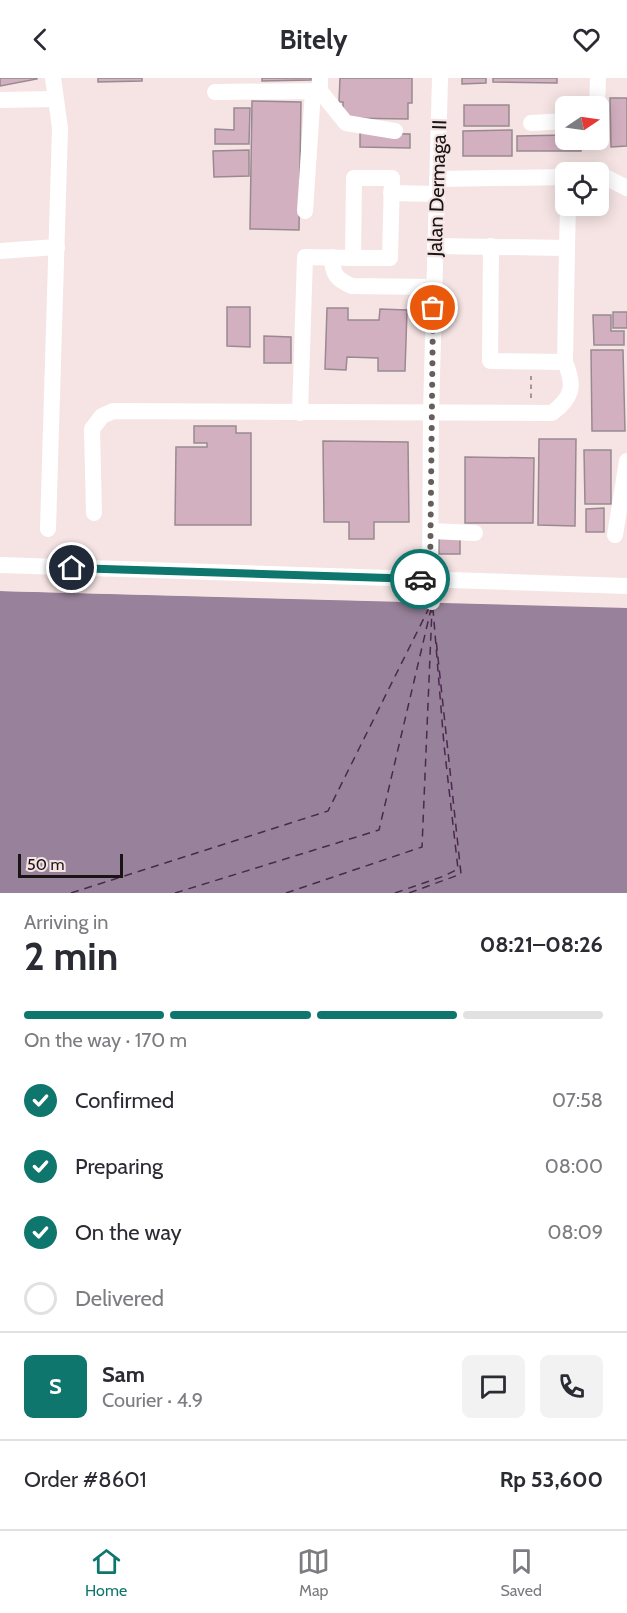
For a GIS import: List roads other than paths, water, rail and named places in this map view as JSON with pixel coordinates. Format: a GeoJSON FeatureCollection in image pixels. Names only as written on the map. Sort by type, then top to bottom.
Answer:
{"type":"FeatureCollection","features":[{"type":"Feature","properties":{"kind":"lane"},"geometry":{"type":"LineString","coordinates":[[48,529],[60,128],[53,78]]}},
{"type":"Feature","properties":{"kind":"lane","name":"Jalan Dermaga II"},"geometry":{"type":"LineString","coordinates":[[432,602],[430,580],[431,413],[440,78]]}},
{"type":"Feature","properties":{"kind":"lane"},"geometry":{"type":"LineString","coordinates":[[597,96],[598,78]]}},
{"type":"Feature","properties":{"kind":"lane"},"geometry":{"type":"LineString","coordinates":[[215,92],[318,87]]}},
{"type":"Feature","properties":{"kind":"lane"},"geometry":{"type":"LineString","coordinates":[[318,87],[346,123],[395,131]]}},
{"type":"Feature","properties":{"kind":"lane"},"geometry":{"type":"LineString","coordinates":[[305,211],[318,87]]}},
{"type":"Feature","properties":{"kind":"lane"},"geometry":{"type":"LineString","coordinates":[[0,100],[55,99]]}},
{"type":"Feature","properties":{"kind":"lane"},"geometry":{"type":"LineString","coordinates":[[531,123],[555,122]]}},
{"type":"Feature","properties":{"kind":"lane"},"geometry":{"type":"LineString","coordinates":[[300,413],[305,257],[353,258],[390,258],[392,178],[354,178],[353,258]]}},
{"type":"Feature","properties":{"kind":"lane"},"geometry":{"type":"LineString","coordinates":[[392,194],[436,187],[555,178]]}},
{"type":"Feature","properties":{"kind":"lane"},"geometry":{"type":"LineString","coordinates":[[609,180],[627,188]]}},
{"type":"Feature","properties":{"kind":"lane"},"geometry":{"type":"LineString","coordinates":[[609,182],[627,196]]}},
{"type":"Feature","properties":{"kind":"lane"},"geometry":{"type":"LineString","coordinates":[[94,513],[92,429],[102,416],[113,411],[552,413],[565,403],[571,393],[570,375],[565,362],[568,216]]}},
{"type":"Feature","properties":{"kind":"lane"},"geometry":{"type":"LineString","coordinates":[[435,246],[567,248]]}},
{"type":"Feature","properties":{"kind":"lane"},"geometry":{"type":"LineString","coordinates":[[491,246],[490,361],[565,362]]}},
{"type":"Feature","properties":{"kind":"lane"},"geometry":{"type":"LineString","coordinates":[[0,251],[57,247]]}},
{"type":"Feature","properties":{"kind":"lane"},"geometry":{"type":"LineString","coordinates":[[332,257],[332,269],[340,281],[352,286],[433,287]]}},
{"type":"Feature","properties":{"kind":"lane"},"geometry":{"type":"LineString","coordinates":[[615,535],[627,461]]}},
{"type":"Feature","properties":{"kind":"lane"},"geometry":{"type":"LineString","coordinates":[[431,531],[475,533]]}},
{"type":"Feature","properties":{"kind":"lane"},"geometry":{"type":"LineString","coordinates":[[0,565],[627,586]]}}]}
